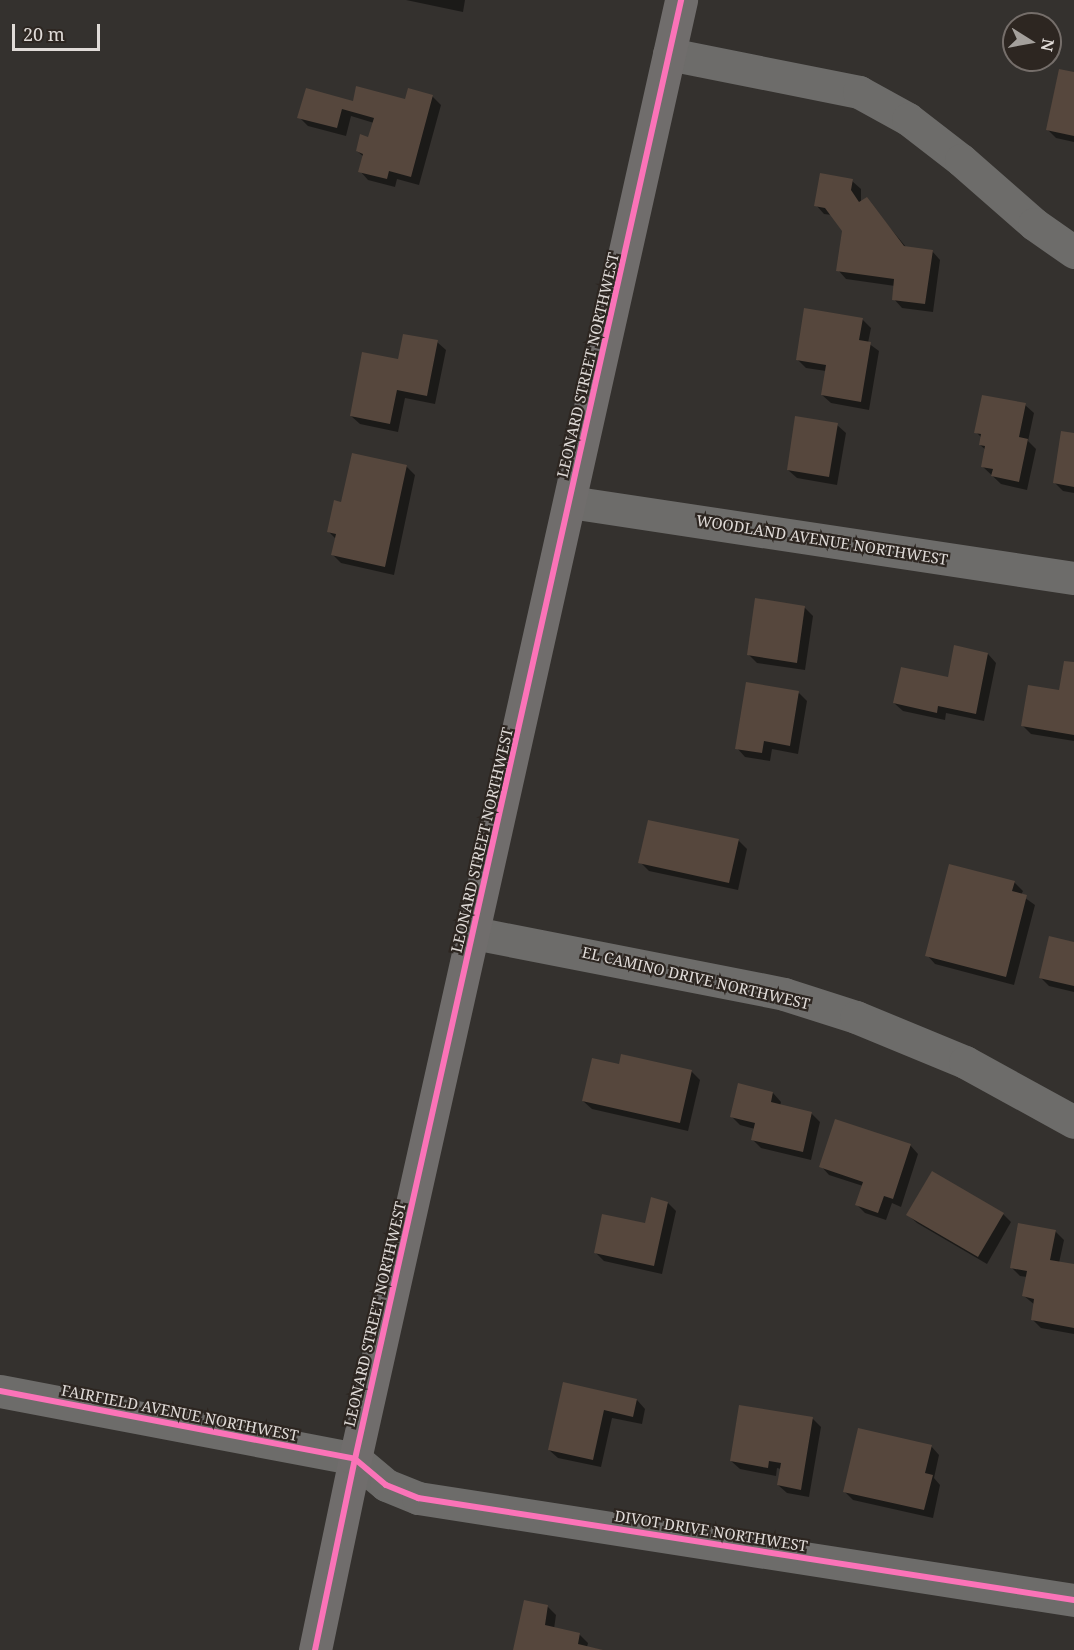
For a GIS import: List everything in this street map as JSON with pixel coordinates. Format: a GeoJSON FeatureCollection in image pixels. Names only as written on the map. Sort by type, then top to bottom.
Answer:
{"type":"FeatureCollection","features":[{"type":"Feature","properties":{"kind":"main road","name":"LEONARD STREET NORTHWEST"},"geometry":{"type":"LineString","coordinates":[[315,1650],[355,1459],[681,0]]}},
{"type":"Feature","properties":{"kind":"street"},"geometry":{"type":"LineString","coordinates":[[669,54],[859,92],[868,96],[908,119],[961,160],[1034,224],[1074,252]]}},
{"type":"Feature","properties":{"kind":"street","name":"WOODLAND AVENUE NORTHWEST"},"geometry":{"type":"LineString","coordinates":[[570,502],[1074,578]]}},
{"type":"Feature","properties":{"kind":"street","name":"EL CAMINO DRIVE NORTHWEST"},"geometry":{"type":"LineString","coordinates":[[474,933],[784,994],[856,1017],[964,1062],[1074,1122]]}},
{"type":"Feature","properties":{"kind":"street","name":"FAIRFIELD AVENUE NORTHWEST"},"geometry":{"type":"LineString","coordinates":[[0,1391],[355,1459]]}},
{"type":"Feature","properties":{"kind":"street","name":"DIVOT DRIVE NORTHWEST"},"geometry":{"type":"LineString","coordinates":[[355,1459],[387,1485],[418,1498],[1074,1600]]}},
{"type":"Feature","properties":{"kind":"building"},"geometry":{"type":"Polygon","coordinates":[[[1062,70],[1074,72],[1074,136],[1046,130],[1058,72],[1062,72],[1062,70]]]}},
{"type":"Feature","properties":{"kind":"building"},"geometry":{"type":"Polygon","coordinates":[[[356,86],[405,99],[408,88],[433,95],[411,177],[389,171],[387,179],[358,172],[363,154],[356,151],[360,134],[368,137],[374,118],[342,109],[337,128],[297,118],[306,88],[353,101],[356,86]]]}},
{"type":"Feature","properties":{"kind":"building"},"geometry":{"type":"Polygon","coordinates":[[[820,173],[853,179],[851,190],[859,202],[867,197],[904,246],[933,250],[925,304],[892,300],[894,279],[836,271],[842,231],[825,208],[814,206],[820,173]]]}},
{"type":"Feature","properties":{"kind":"building"},"geometry":{"type":"Polygon","coordinates":[[[804,308],[863,318],[859,340],[871,342],[861,402],[821,395],[826,365],[796,360],[804,308]]]}},
{"type":"Feature","properties":{"kind":"building"},"geometry":{"type":"Polygon","coordinates":[[[403,334],[438,340],[427,396],[397,390],[390,424],[350,416],[362,352],[398,359],[403,334]]]}},
{"type":"Feature","properties":{"kind":"building"},"geometry":{"type":"Polygon","coordinates":[[[982,395],[1026,403],[1019,437],[1028,439],[1019,482],[991,476],[993,469],[981,467],[985,446],[979,445],[981,434],[974,433],[982,395]]]}},
{"type":"Feature","properties":{"kind":"building"},"geometry":{"type":"Polygon","coordinates":[[[795,416],[838,423],[829,477],[787,470],[795,416]]]}},
{"type":"Feature","properties":{"kind":"building"},"geometry":{"type":"Polygon","coordinates":[[[1061,431],[1074,433],[1074,487],[1053,483],[1061,431]]]}},
{"type":"Feature","properties":{"kind":"building"},"geometry":{"type":"Polygon","coordinates":[[[352,453],[407,465],[385,567],[331,555],[336,534],[327,532],[334,500],[341,502],[352,453]]]}},
{"type":"Feature","properties":{"kind":"building"},"geometry":{"type":"Polygon","coordinates":[[[755,598],[805,606],[797,663],[747,655],[755,598]]]}},
{"type":"Feature","properties":{"kind":"building"},"geometry":{"type":"Polygon","coordinates":[[[954,645],[988,653],[976,714],[938,706],[937,713],[893,703],[901,667],[948,677],[954,645]]]}},
{"type":"Feature","properties":{"kind":"building"},"geometry":{"type":"Polygon","coordinates":[[[1064,661],[1074,662],[1074,735],[1021,726],[1028,685],[1059,690],[1064,661]]]}},
{"type":"Feature","properties":{"kind":"building"},"geometry":{"type":"Polygon","coordinates":[[[746,682],[799,691],[790,746],[764,741],[762,753],[735,749],[746,682]]]}},
{"type":"Feature","properties":{"kind":"building"},"geometry":{"type":"Polygon","coordinates":[[[648,820],[739,839],[729,883],[638,863],[648,820]]]}},
{"type":"Feature","properties":{"kind":"building"},"geometry":{"type":"Polygon","coordinates":[[[949,864],[1015,881],[1012,891],[1027,895],[1006,977],[925,956],[949,864]]]}},
{"type":"Feature","properties":{"kind":"building"},"geometry":{"type":"Polygon","coordinates":[[[1049,936],[1074,942],[1074,986],[1039,978],[1049,936]]]}},
{"type":"Feature","properties":{"kind":"building"},"geometry":{"type":"Polygon","coordinates":[[[621,1054],[692,1070],[680,1123],[582,1101],[592,1058],[619,1064],[621,1054]]]}},
{"type":"Feature","properties":{"kind":"building"},"geometry":{"type":"Polygon","coordinates":[[[738,1083],[773,1092],[771,1102],[812,1112],[803,1152],[751,1140],[755,1123],[730,1117],[738,1083]]]}},
{"type":"Feature","properties":{"kind":"building"},"geometry":{"type":"Polygon","coordinates":[[[835,1119],[911,1144],[893,1199],[884,1196],[878,1213],[855,1205],[863,1182],[819,1167],[835,1119]]]}},
{"type":"Feature","properties":{"kind":"building"},"geometry":{"type":"Polygon","coordinates":[[[932,1171],[1004,1213],[978,1257],[906,1215],[932,1171]]]}},
{"type":"Feature","properties":{"kind":"building"},"geometry":{"type":"Polygon","coordinates":[[[651,1197],[668,1202],[654,1266],[594,1253],[602,1214],[645,1223],[651,1197]]]}},
{"type":"Feature","properties":{"kind":"building"},"geometry":{"type":"Polygon","coordinates":[[[1018,1223],[1056,1230],[1050,1260],[1074,1264],[1074,1328],[1031,1320],[1034,1299],[1022,1296],[1027,1271],[1010,1268],[1018,1223]]]}},
{"type":"Feature","properties":{"kind":"building"},"geometry":{"type":"Polygon","coordinates":[[[563,1382],[637,1399],[633,1417],[604,1410],[593,1460],[548,1450],[563,1382]]]}},
{"type":"Feature","properties":{"kind":"building"},"geometry":{"type":"Polygon","coordinates":[[[739,1405],[813,1417],[801,1490],[777,1485],[781,1463],[769,1461],[768,1468],[730,1461],[739,1405]]]}},
{"type":"Feature","properties":{"kind":"building"},"geometry":{"type":"Polygon","coordinates":[[[858,1428],[932,1445],[925,1473],[933,1475],[924,1510],[843,1492],[858,1428]]]}},
{"type":"Feature","properties":{"kind":"building"},"geometry":{"type":"Polygon","coordinates":[[[524,1600],[548,1605],[545,1625],[580,1633],[578,1644],[603,1650],[513,1650],[524,1600]]]}},
{"type":"Feature","properties":{"kind":"cycle path"},"geometry":{"type":"LineString","coordinates":[[315,1650],[355,1459],[681,0]]}},
{"type":"Feature","properties":{"kind":"cycle path"},"geometry":{"type":"LineString","coordinates":[[0,1391],[355,1459],[386,1485],[418,1498],[1074,1600]]}}]}
